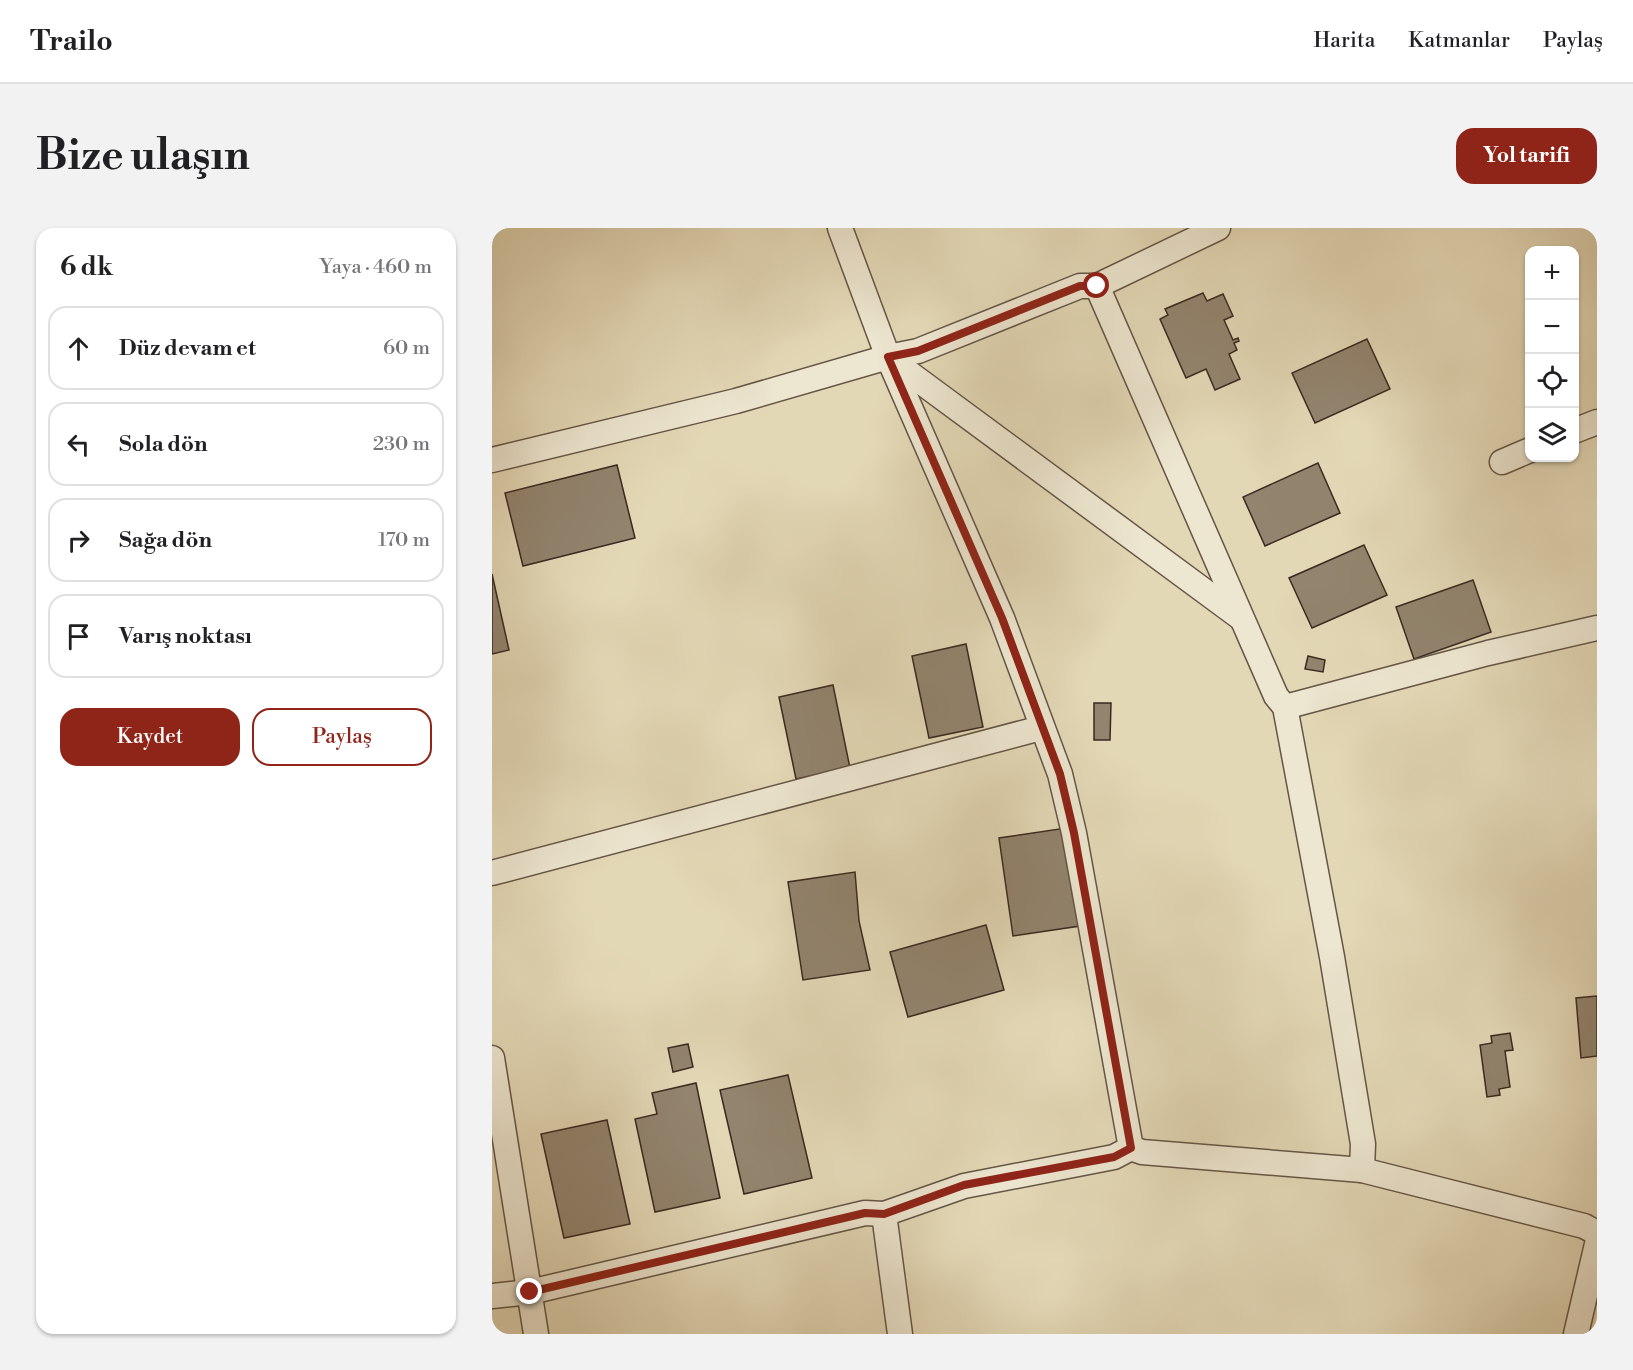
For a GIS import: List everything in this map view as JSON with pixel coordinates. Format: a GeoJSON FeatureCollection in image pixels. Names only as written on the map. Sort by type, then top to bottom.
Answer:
{"type":"FeatureCollection","features":[{"type":"Feature","properties":{"kind":"street"},"geometry":{"type":"LineString","coordinates":[[840,228],[888,357],[1002,618],[1060,774],[1074,833],[1131,1148]]}},
{"type":"Feature","properties":{"kind":"street"},"geometry":{"type":"LineString","coordinates":[[492,460],[736,401],[888,357],[918,351],[1080,286],[1097,286],[1218,228]]}},
{"type":"Feature","properties":{"kind":"street"},"geometry":{"type":"LineString","coordinates":[[1097,286],[1276,696],[1285,707],[1334,969],[1363,1144],[1362,1170]]}},
{"type":"Feature","properties":{"kind":"street"},"geometry":{"type":"LineString","coordinates":[[888,357],[1242,618]]}},
{"type":"Feature","properties":{"kind":"street"},"geometry":{"type":"LineString","coordinates":[[1579,429],[1597,422]]}},
{"type":"Feature","properties":{"kind":"street"},"geometry":{"type":"LineString","coordinates":[[1502,462],[1525,452]]}},
{"type":"Feature","properties":{"kind":"street"},"geometry":{"type":"LineString","coordinates":[[1285,707],[1488,653],[1597,628]]}},
{"type":"Feature","properties":{"kind":"street"},"geometry":{"type":"LineString","coordinates":[[492,873],[1041,728]]}},
{"type":"Feature","properties":{"kind":"street"},"geometry":{"type":"LineString","coordinates":[[492,1058],[536,1334]]}},
{"type":"Feature","properties":{"kind":"street"},"geometry":{"type":"LineString","coordinates":[[492,1296],[530,1292],[865,1213],[884,1214],[964,1185],[1114,1157],[1131,1148],[1142,1152],[1362,1170],[1584,1226],[1597,1233]]}},
{"type":"Feature","properties":{"kind":"street"},"geometry":{"type":"LineString","coordinates":[[884,1214],[900,1334]]}},
{"type":"Feature","properties":{"kind":"street"},"geometry":{"type":"LineString","coordinates":[[1576,1334],[1597,1244]]}},
{"type":"Feature","properties":{"kind":"building"},"geometry":{"type":"Polygon","coordinates":[[[1203,293],[1207,301],[1223,294],[1233,316],[1224,320],[1233,340],[1238,338],[1239,341],[1234,343],[1237,350],[1229,354],[1240,379],[1215,390],[1206,369],[1186,378],[1160,319],[1168,315],[1165,309],[1203,293]]]}},
{"type":"Feature","properties":{"kind":"building"},"geometry":{"type":"Polygon","coordinates":[[[1367,339],[1390,389],[1315,423],[1292,373],[1367,339]]]}},
{"type":"Feature","properties":{"kind":"building"},"geometry":{"type":"Polygon","coordinates":[[[1318,463],[1340,513],[1265,546],[1243,497],[1318,463]]]}},
{"type":"Feature","properties":{"kind":"building"},"geometry":{"type":"Polygon","coordinates":[[[617,465],[635,538],[523,566],[505,493],[617,465]]]}},
{"type":"Feature","properties":{"kind":"building"},"geometry":{"type":"Polygon","coordinates":[[[1364,545],[1387,595],[1312,628],[1289,578],[1364,545]]]}},
{"type":"Feature","properties":{"kind":"building"},"geometry":{"type":"Polygon","coordinates":[[[492,574],[509,650],[492,654],[492,574]]]}},
{"type":"Feature","properties":{"kind":"building"},"geometry":{"type":"Polygon","coordinates":[[[1473,580],[1491,632],[1414,659],[1396,607],[1473,580]]]}},
{"type":"Feature","properties":{"kind":"building"},"geometry":{"type":"Polygon","coordinates":[[[966,644],[983,727],[929,738],[912,656],[966,644]]]}},
{"type":"Feature","properties":{"kind":"building"},"geometry":{"type":"Polygon","coordinates":[[[1308,656],[1325,660],[1323,672],[1305,669],[1308,656]]]}},
{"type":"Feature","properties":{"kind":"building"},"geometry":{"type":"Polygon","coordinates":[[[833,685],[850,768],[796,779],[779,697],[833,685]]]}},
{"type":"Feature","properties":{"kind":"building"},"geometry":{"type":"Polygon","coordinates":[[[1094,703],[1111,703],[1110,740],[1094,740],[1094,703]]]}},
{"type":"Feature","properties":{"kind":"building"},"geometry":{"type":"Polygon","coordinates":[[[1066,828],[1080,926],[1013,936],[999,838],[1066,828]]]}},
{"type":"Feature","properties":{"kind":"building"},"geometry":{"type":"Polygon","coordinates":[[[855,872],[859,921],[870,970],[803,980],[788,882],[855,872]]]}},
{"type":"Feature","properties":{"kind":"building"},"geometry":{"type":"Polygon","coordinates":[[[986,925],[1004,990],[908,1017],[890,952],[986,925]]]}},
{"type":"Feature","properties":{"kind":"building"},"geometry":{"type":"Polygon","coordinates":[[[1597,996],[1597,1056],[1581,1058],[1576,998],[1597,996]]]}},
{"type":"Feature","properties":{"kind":"building"},"geometry":{"type":"Polygon","coordinates":[[[1510,1033],[1513,1050],[1505,1051],[1510,1087],[1499,1089],[1500,1095],[1487,1097],[1480,1045],[1492,1043],[1491,1036],[1510,1033]]]}},
{"type":"Feature","properties":{"kind":"building"},"geometry":{"type":"Polygon","coordinates":[[[688,1044],[693,1067],[673,1072],[668,1048],[688,1044]]]}},
{"type":"Feature","properties":{"kind":"building"},"geometry":{"type":"Polygon","coordinates":[[[788,1075],[812,1178],[744,1194],[720,1090],[788,1075]]]}},
{"type":"Feature","properties":{"kind":"building"},"geometry":{"type":"Polygon","coordinates":[[[696,1083],[720,1198],[655,1212],[635,1119],[657,1114],[652,1093],[696,1083]]]}},
{"type":"Feature","properties":{"kind":"building"},"geometry":{"type":"Polygon","coordinates":[[[607,1120],[630,1224],[564,1238],[541,1134],[607,1120]]]}},
{"type":"Feature","properties":{"kind":"route"},"geometry":{"type":"LineString","coordinates":[[530,1292],[865,1213],[884,1214],[964,1185],[1114,1157],[1131,1148],[1074,833],[1060,774],[1002,618],[888,357],[918,351],[1080,286],[1097,286]]}}]}
